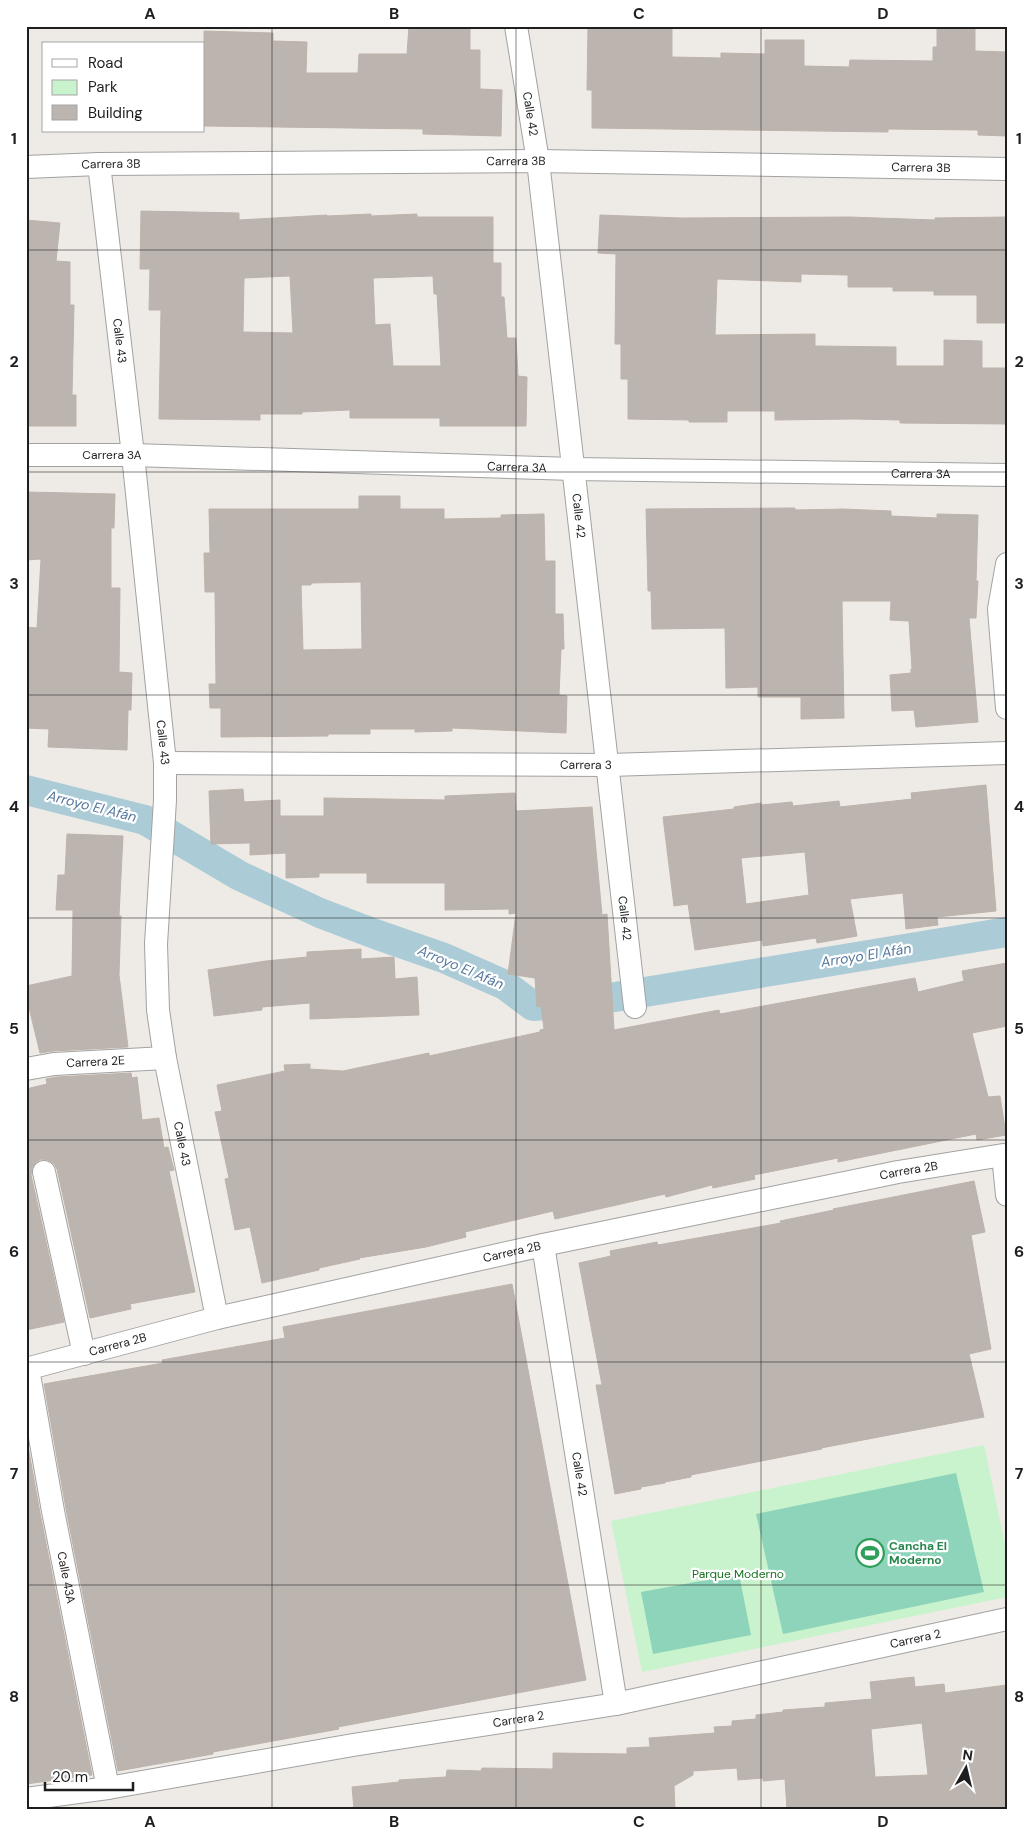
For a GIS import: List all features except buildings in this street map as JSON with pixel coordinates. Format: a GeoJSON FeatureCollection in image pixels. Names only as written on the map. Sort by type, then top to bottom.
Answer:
{"type":"FeatureCollection","features":[{"type":"Feature","properties":{"kind":"street","name":"Calle 42"},"geometry":{"type":"LineString","coordinates":[[516,26],[538,161],[609,765],[635,1007]]}},
{"type":"Feature","properties":{"kind":"street","name":"Carrera 3B"},"geometry":{"type":"LineString","coordinates":[[26,167],[99,164],[538,161],[1007,169]]}},
{"type":"Feature","properties":{"kind":"street","name":"Calle 43"},"geometry":{"type":"LineString","coordinates":[[99,164],[133,455],[165,763],[165,800],[156,944],[158,1010],[165,1058],[217,1318]]}},
{"type":"Feature","properties":{"kind":"street","name":"Carrera 3A"},"geometry":{"type":"LineString","coordinates":[[26,455],[133,455],[574,469],[1007,475]]}},
{"type":"Feature","properties":{"kind":"street"},"geometry":{"type":"LineString","coordinates":[[1007,564],[999,609],[1007,708]]}},
{"type":"Feature","properties":{"kind":"street","name":"Carrera 3"},"geometry":{"type":"LineString","coordinates":[[165,763],[609,765],[1007,753]]}},
{"type":"Feature","properties":{"kind":"street","name":"Carrera 2E"},"geometry":{"type":"LineString","coordinates":[[26,1069],[54,1064],[165,1058]]}},
{"type":"Feature","properties":{"kind":"street","name":"Carrera 2B"},"geometry":{"type":"LineString","coordinates":[[27,1369],[217,1318],[542,1245],[898,1172],[1003,1154],[1007,1195]]}},
{"type":"Feature","properties":{"kind":"street"},"geometry":{"type":"LineString","coordinates":[[44,1172],[84,1354]]}},
{"type":"Feature","properties":{"kind":"street","name":"Calle 42"},"geometry":{"type":"LineString","coordinates":[[542,1245],[616,1704]]}},
{"type":"Feature","properties":{"kind":"street","name":"Calle 43A"},"geometry":{"type":"LineString","coordinates":[[27,1369],[108,1788]]}},
{"type":"Feature","properties":{"kind":"street","name":"Carrera 2"},"geometry":{"type":"LineString","coordinates":[[26,1799],[108,1788],[353,1745],[616,1704],[1007,1619]]}},
{"type":"Feature","properties":{"kind":"green space","name":"Parque Moderno"},"geometry":{"type":"Polygon","coordinates":[[[984,1445],[1007,1553],[1007,1597],[642,1672],[611,1521],[984,1445]]]}},
{"type":"Feature","properties":{"kind":"green space","name":"Cancha El Moderno"},"geometry":{"type":"Polygon","coordinates":[[[956,1473],[984,1592],[783,1634],[756,1514],[956,1473]]]}},
{"type":"Feature","properties":{"kind":"green space"},"geometry":{"type":"Polygon","coordinates":[[[739,1574],[751,1635],[653,1654],[641,1592],[739,1574]]]}},
{"type":"Feature","properties":{"kind":"waterway","name":"Arroyo El Afán"},"geometry":{"type":"LineString","coordinates":[[26,790],[145,820],[240,876],[320,913],[444,958],[505,985],[533,1006],[585,1002],[1007,932]]}},
{"type":"Feature","properties":{"kind":"place","name":"Cancha El Moderno"},"geometry":{"type":"Point","coordinates":[870,1553]}}]}
